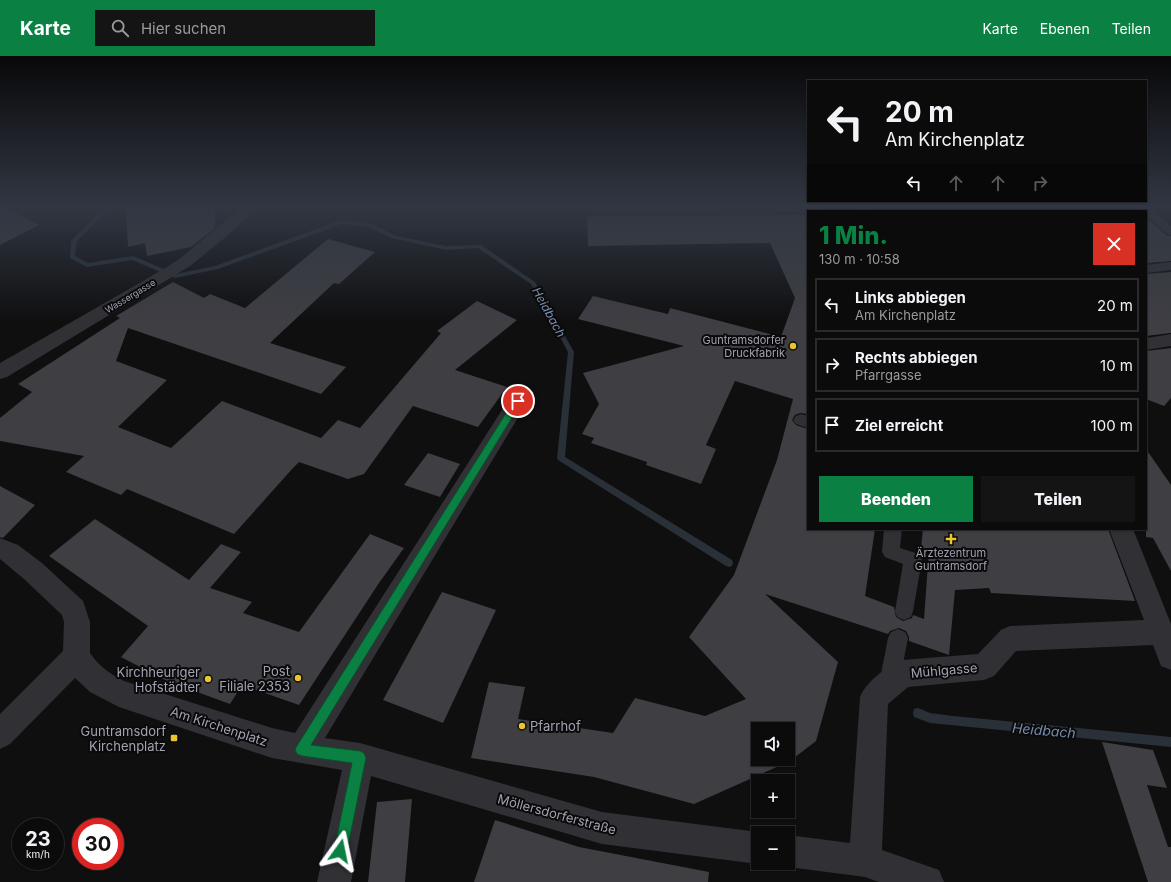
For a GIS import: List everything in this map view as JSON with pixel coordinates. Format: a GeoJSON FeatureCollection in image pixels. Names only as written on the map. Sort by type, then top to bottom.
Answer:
{"type":"FeatureCollection","features":[{"type":"Feature","properties":{"kind":"street","name":"Wassergasse"},"geometry":{"type":"LineString","coordinates":[[0,372],[156,281],[184,263],[207,245]]}},
{"type":"Feature","properties":{"kind":"street"},"geometry":{"type":"LineString","coordinates":[[1147,344],[1171,340]]}},
{"type":"Feature","properties":{"kind":"street"},"geometry":{"type":"LineString","coordinates":[[302,749],[518,401]]}},
{"type":"Feature","properties":{"kind":"street"},"geometry":{"type":"LineString","coordinates":[[1122,530],[1149,633],[1171,657]]}},
{"type":"Feature","properties":{"kind":"street"},"geometry":{"type":"LineString","coordinates":[[0,548],[10,552],[74,609],[77,622],[76,657],[0,734]]}},
{"type":"Feature","properties":{"kind":"street","name":"Mühlgasse"},"geometry":{"type":"LineString","coordinates":[[865,861],[874,697],[889,684],[902,674],[984,667],[1010,640],[1149,633]]}},
{"type":"Feature","properties":{"kind":"street","name":"Am Kirchenplatz"},"geometry":{"type":"LineString","coordinates":[[76,657],[84,670],[96,682],[119,693],[272,742],[302,749],[360,758]]}},
{"type":"Feature","properties":{"kind":"street"},"geometry":{"type":"LineString","coordinates":[[334,882],[360,758]]}},
{"type":"Feature","properties":{"kind":"street","name":"Möllersdorferstraße"},"geometry":{"type":"LineString","coordinates":[[360,758],[602,828],[751,847]]}},
{"type":"Feature","properties":{"kind":"street"},"geometry":{"type":"LineString","coordinates":[[795,852],[865,861],[927,882]]}},
{"type":"Feature","properties":{"kind":"lane"},"geometry":{"type":"LineString","coordinates":[[1147,269],[1171,266]]}},
{"type":"Feature","properties":{"kind":"lane"},"geometry":{"type":"LineString","coordinates":[[893,530],[891,552],[912,560],[904,611]]}},
{"type":"Feature","properties":{"kind":"lane"},"geometry":{"type":"LineString","coordinates":[[889,684],[898,638]]}},
{"type":"Feature","properties":{"kind":"building"},"geometry":{"type":"Polygon","coordinates":[[[128,245],[138,245],[128,247],[128,245]]]}},
{"type":"Feature","properties":{"kind":"building"},"geometry":{"type":"Polygon","coordinates":[[[145,245],[194,245],[191,247],[147,256],[145,245]]]}},
{"type":"Feature","properties":{"kind":"building"},"geometry":{"type":"Polygon","coordinates":[[[321,245],[348,245],[375,252],[339,284],[334,283],[270,343],[346,367],[321,394],[128,328],[116,361],[167,380],[118,427],[171,448],[222,401],[321,438],[338,420],[360,428],[441,333],[437,331],[477,301],[517,320],[455,370],[507,387],[478,427],[413,406],[364,474],[348,479],[299,462],[234,534],[127,489],[121,495],[66,472],[84,456],[0,441],[0,418],[32,392],[18,384],[120,318],[116,316],[173,282],[204,298],[210,294],[245,308],[321,245]]]}},
{"type":"Feature","properties":{"kind":"building"},"geometry":{"type":"Polygon","coordinates":[[[588,245],[676,245],[588,246],[588,245]]]}},
{"type":"Feature","properties":{"kind":"building"},"geometry":{"type":"Polygon","coordinates":[[[771,245],[807,245],[807,414],[800,413],[795,415],[792,420],[796,425],[807,429],[807,530],[875,530],[865,596],[894,607],[896,617],[903,621],[912,618],[913,615],[924,619],[929,550],[921,548],[923,530],[1108,530],[1135,601],[991,593],[989,588],[955,590],[949,655],[909,641],[906,631],[899,628],[890,631],[888,634],[765,594],[838,662],[816,741],[795,757],[795,722],[751,722],[751,766],[779,766],[761,774],[751,774],[751,778],[694,804],[594,777],[471,758],[489,682],[525,687],[518,719],[613,733],[635,698],[705,716],[746,699],[689,637],[734,575],[777,460],[793,399],[735,381],[706,445],[716,449],[701,484],[646,465],[647,462],[591,443],[594,438],[582,434],[599,404],[583,373],[684,346],[578,319],[593,296],[668,314],[670,308],[781,337],[795,298],[771,245]]]}},
{"type":"Feature","properties":{"kind":"building"},"geometry":{"type":"Polygon","coordinates":[[[1147,245],[1171,245],[1171,261],[1147,263],[1147,245]]]}},
{"type":"Feature","properties":{"kind":"building"},"geometry":{"type":"Polygon","coordinates":[[[1171,272],[1171,333],[1147,336],[1147,274],[1171,272]]]}},
{"type":"Feature","properties":{"kind":"building"},"geometry":{"type":"Polygon","coordinates":[[[1171,348],[1171,398],[1164,406],[1147,399],[1147,351],[1171,348]]]}},
{"type":"Feature","properties":{"kind":"building"},"geometry":{"type":"Polygon","coordinates":[[[1147,450],[1171,485],[1171,571],[1153,538],[1146,537],[1147,450]]]}},
{"type":"Feature","properties":{"kind":"building"},"geometry":{"type":"Polygon","coordinates":[[[428,453],[460,464],[440,497],[404,485],[428,453]]]}},
{"type":"Feature","properties":{"kind":"building"},"geometry":{"type":"Polygon","coordinates":[[[0,486],[35,505],[3,538],[0,537],[0,486]]]}},
{"type":"Feature","properties":{"kind":"building"},"geometry":{"type":"Polygon","coordinates":[[[95,519],[189,580],[221,544],[241,552],[210,588],[252,602],[243,613],[299,632],[370,534],[404,548],[379,583],[299,705],[242,685],[230,704],[167,681],[121,657],[148,626],[49,556],[95,519]]]}},
{"type":"Feature","properties":{"kind":"building"},"geometry":{"type":"Polygon","coordinates":[[[442,592],[496,610],[443,723],[383,700],[442,592]]]}},
{"type":"Feature","properties":{"kind":"building"},"geometry":{"type":"Polygon","coordinates":[[[1102,742],[1153,750],[1167,788],[1147,785],[1168,847],[1171,847],[1171,882],[1148,882],[1102,742]]]}},
{"type":"Feature","properties":{"kind":"building"},"geometry":{"type":"Polygon","coordinates":[[[412,799],[405,882],[368,882],[377,802],[412,799]]]}},
{"type":"Feature","properties":{"kind":"building"},"geometry":{"type":"Polygon","coordinates":[[[495,820],[579,847],[709,872],[708,882],[474,882],[495,820]]]}},
{"type":"Feature","properties":{"kind":"waterway","name":"Heidbach"},"geometry":{"type":"LineString","coordinates":[[74,245],[72,257],[87,265],[133,258],[175,276],[216,268],[280,245]]}},
{"type":"Feature","properties":{"kind":"waterway","name":"Heidbach"},"geometry":{"type":"LineString","coordinates":[[430,245],[446,248],[479,246],[533,283],[571,352],[561,458],[729,563]]}},
{"type":"Feature","properties":{"kind":"waterway","name":"Heidbach"},"geometry":{"type":"LineString","coordinates":[[918,713],[930,718],[953,721],[1171,742]]}},
{"type":"Feature","properties":{"kind":"place","name":"Guntramsdorfer Druckfabrik"},"geometry":{"type":"Point","coordinates":[793,346]}},
{"type":"Feature","properties":{"kind":"place","name":"Ärztezentrum Guntramsdorf"},"geometry":{"type":"Point","coordinates":[951,539]}},
{"type":"Feature","properties":{"kind":"place","name":"Post Filiale 2353"},"geometry":{"type":"Point","coordinates":[298,678]}},
{"type":"Feature","properties":{"kind":"place","name":"Kirchheuriger Hofstädter"},"geometry":{"type":"Point","coordinates":[208,679]}},
{"type":"Feature","properties":{"kind":"place","name":"Pfarrhof"},"geometry":{"type":"Point","coordinates":[522,726]}},
{"type":"Feature","properties":{"kind":"place","name":"Guntramsdorf Kirchenplatz"},"geometry":{"type":"Point","coordinates":[174,738]}},
{"type":"Feature","properties":{"kind":"route"},"geometry":{"type":"LineString","coordinates":[[340,851],[360,758],[302,749],[518,401]]}}]}
